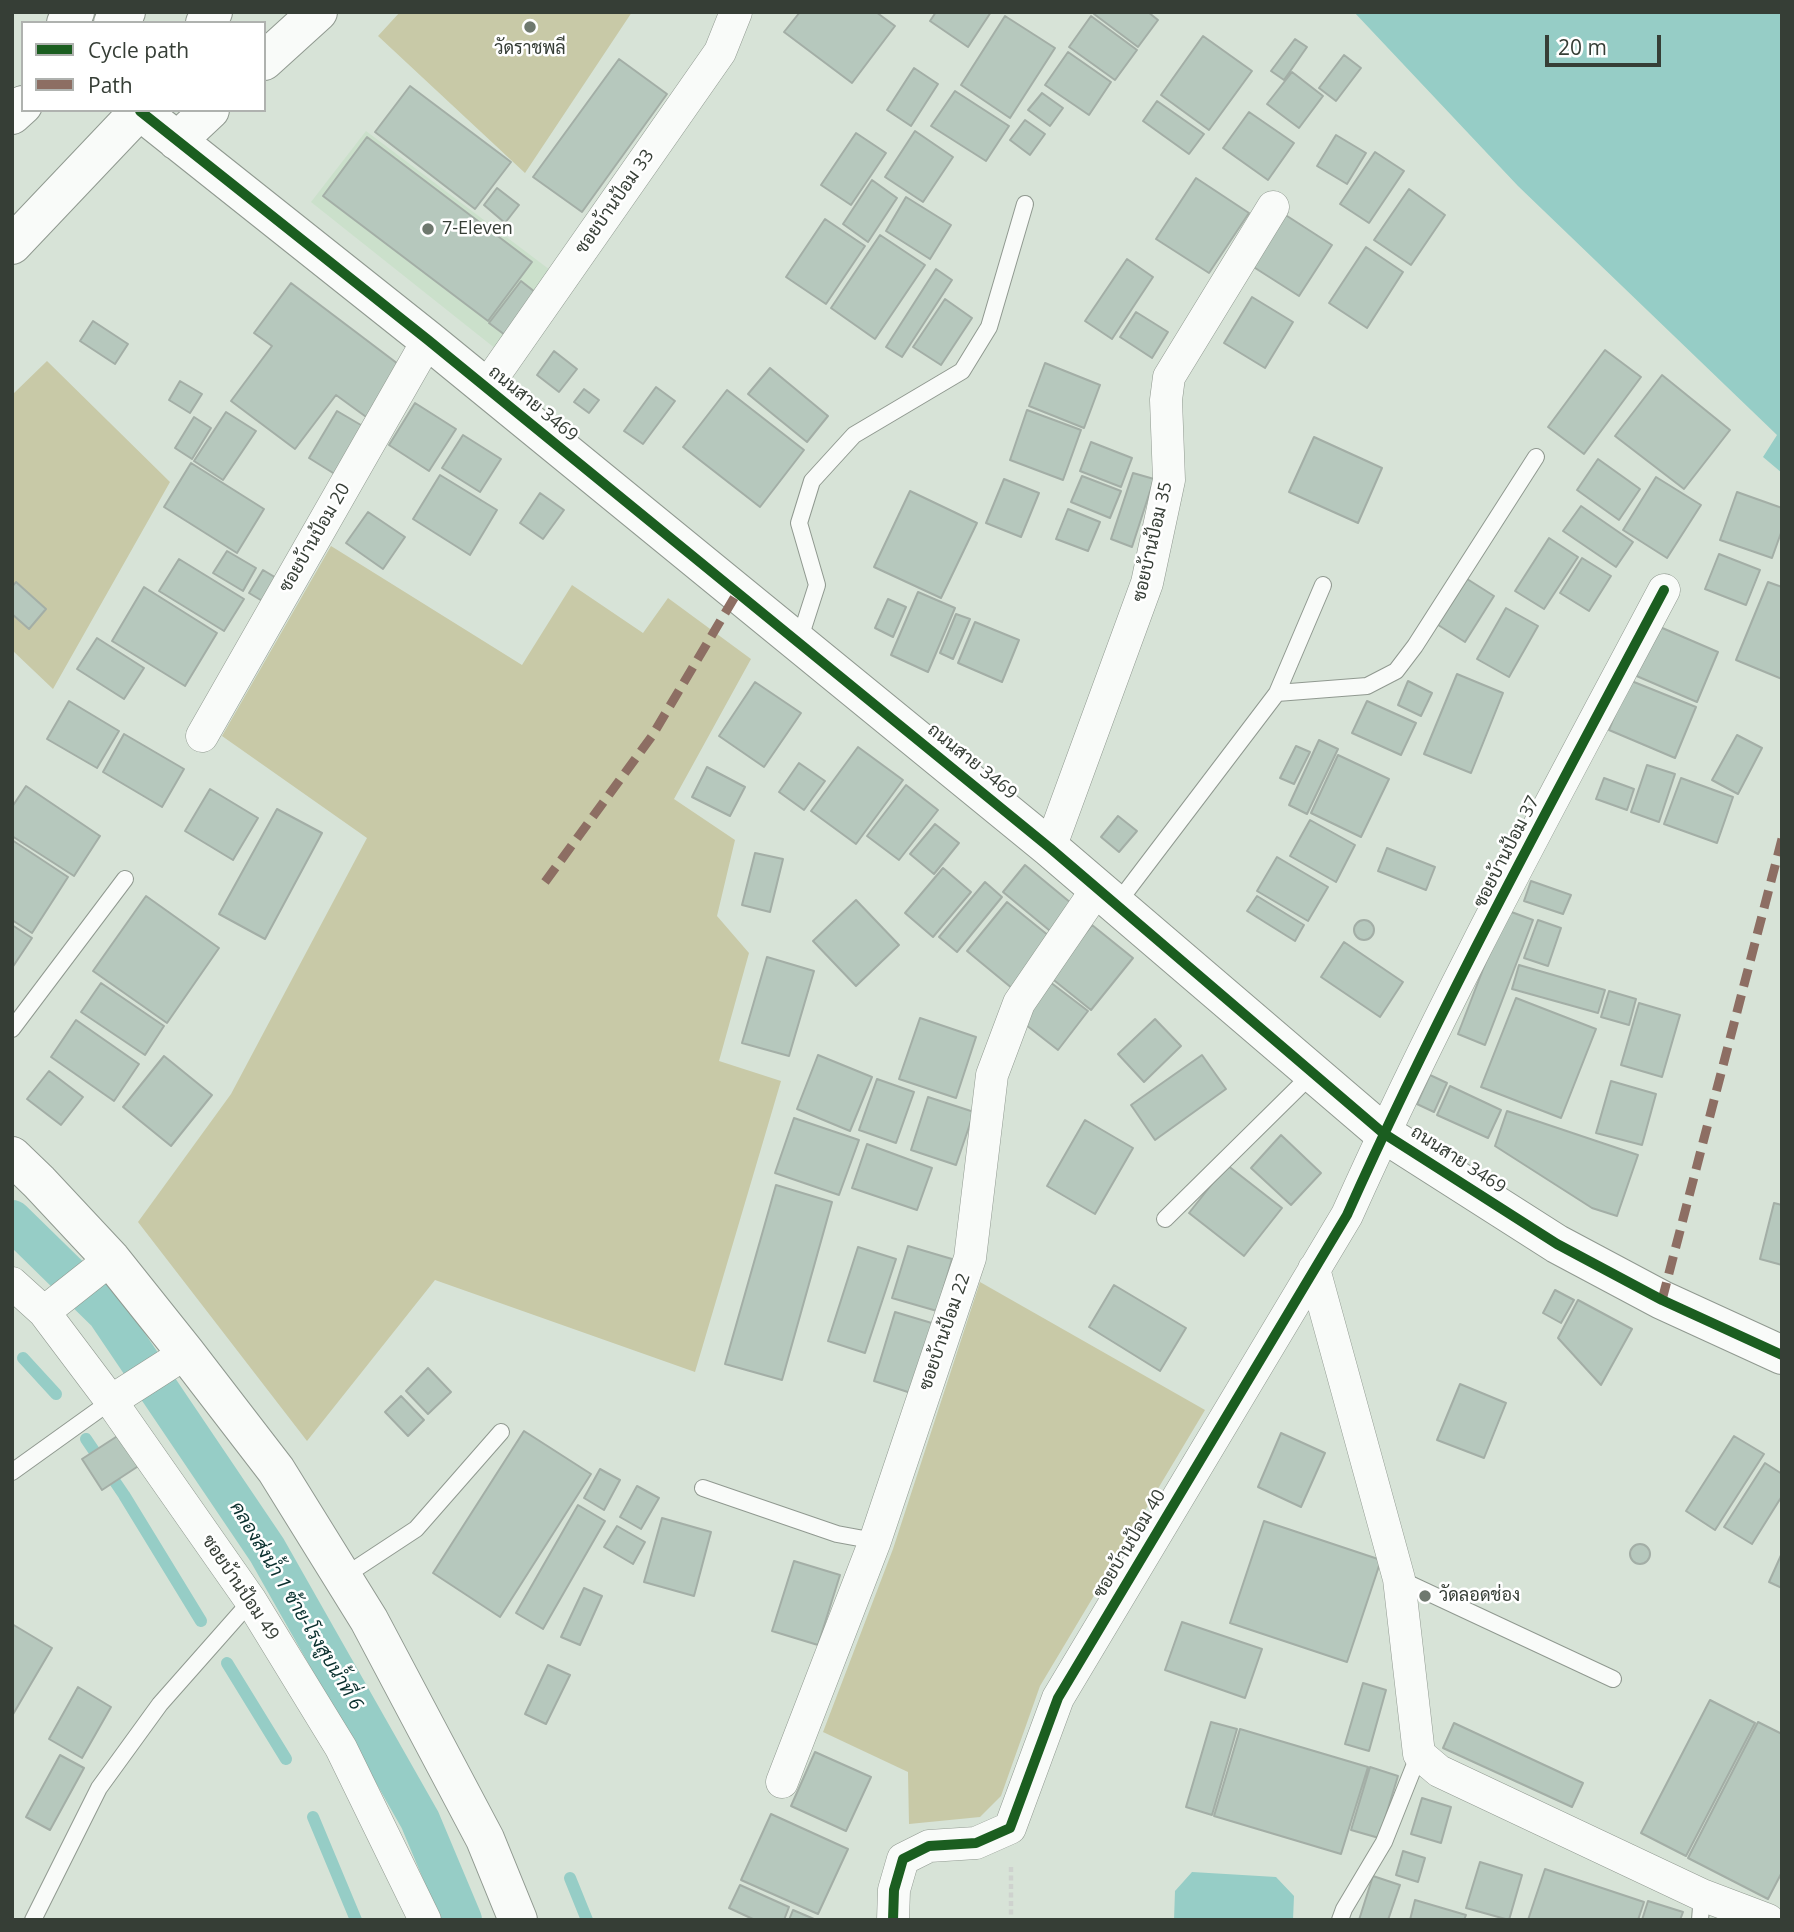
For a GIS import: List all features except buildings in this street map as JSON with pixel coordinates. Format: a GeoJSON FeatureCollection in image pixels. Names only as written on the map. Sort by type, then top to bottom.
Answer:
{"type":"FeatureCollection","features":[{"type":"Feature","properties":{"kind":"street"},"geometry":{"type":"LineString","coordinates":[[266,59],[318,12]]}},
{"type":"Feature","properties":{"kind":"street","name":"ซอยบ้านป้อม 33"},"geometry":{"type":"LineString","coordinates":[[486,387],[720,52],[736,12]]}},
{"type":"Feature","properties":{"kind":"street"},"geometry":{"type":"LineString","coordinates":[[12,245],[139,112]]}},
{"type":"Feature","properties":{"kind":"street","name":"ถนนสาย 3469"},"geometry":{"type":"LineString","coordinates":[[141,112],[428,340],[1050,848],[1384,1133],[1557,1244],[1662,1300],[1782,1355]]}},
{"type":"Feature","properties":{"kind":"street"},"geometry":{"type":"LineString","coordinates":[[177,141],[208,112]]}},
{"type":"Feature","properties":{"kind":"street","name":"ซอยบ้านป้อม 35"},"geometry":{"type":"LineString","coordinates":[[1050,848],[1147,583],[1169,480],[1166,400],[1169,377],[1273,207]]}},
{"type":"Feature","properties":{"kind":"street","name":"ซอยบ้านป้อม 20"},"geometry":{"type":"LineString","coordinates":[[202,736],[428,340]]}},
{"type":"Feature","properties":{"kind":"street","name":"ซอยบ้านป้อม 37"},"geometry":{"type":"LineString","coordinates":[[1384,1133],[1498,907],[1664,590]]}},
{"type":"Feature","properties":{"kind":"street","name":"ซอยบ้านป้อม 22"},"geometry":{"type":"LineString","coordinates":[[782,1782],[874,1542],[970,1258],[992,1075],[1019,1003],[1107,897]]}},
{"type":"Feature","properties":{"kind":"street","name":"ซอยบ้านป้อม 40"},"geometry":{"type":"LineString","coordinates":[[1010,1828],[1058,1698],[1347,1215],[1384,1133]]}},
{"type":"Feature","properties":{"kind":"street"},"geometry":{"type":"LineString","coordinates":[[12,1156],[39,1182],[100,1268],[186,1353],[276,1470],[369,1620],[485,1839],[518,1920]]}},
{"type":"Feature","properties":{"kind":"street"},"geometry":{"type":"LineString","coordinates":[[52,1306],[100,1268]]}},
{"type":"Feature","properties":{"kind":"street"},"geometry":{"type":"LineString","coordinates":[[1314,1269],[1399,1579],[1419,1754],[1439,1771],[1701,1907],[1768,1920]]}},
{"type":"Feature","properties":{"kind":"street","name":"ซอยบ้านป้อม 49"},"geometry":{"type":"LineString","coordinates":[[12,1283],[52,1306],[117,1398],[251,1601],[341,1748],[425,1920]]}},
{"type":"Feature","properties":{"kind":"street"},"geometry":{"type":"LineString","coordinates":[[117,1398],[186,1353]]}},
{"type":"Feature","properties":{"kind":"street"},"geometry":{"type":"LineString","coordinates":[[893,1920],[894,1890],[904,1858],[929,1846],[976,1843],[1010,1828]]}},
{"type":"Feature","properties":{"kind":"lane"},"geometry":{"type":"LineString","coordinates":[[798,643],[817,585],[799,523],[812,481],[854,435],[962,371],[989,327],[1025,204]]}},
{"type":"Feature","properties":{"kind":"lane"},"geometry":{"type":"LineString","coordinates":[[1277,693],[1367,686],[1396,671],[1415,646],[1536,457]]}},
{"type":"Feature","properties":{"kind":"lane"},"geometry":{"type":"LineString","coordinates":[[1107,897],[1277,693],[1324,585]]}},
{"type":"Feature","properties":{"kind":"lane"},"geometry":{"type":"LineString","coordinates":[[12,1029],[125,879]]}},
{"type":"Feature","properties":{"kind":"lane"},"geometry":{"type":"LineString","coordinates":[[1165,1219],[1313,1073]]}},
{"type":"Feature","properties":{"kind":"lane"},"geometry":{"type":"LineString","coordinates":[[12,1472],[117,1398]]}},
{"type":"Feature","properties":{"kind":"lane"},"geometry":{"type":"LineString","coordinates":[[343,1577],[415,1529],[501,1432]]}},
{"type":"Feature","properties":{"kind":"lane"},"geometry":{"type":"LineString","coordinates":[[702,1488],[837,1534],[874,1542]]}},
{"type":"Feature","properties":{"kind":"lane"},"geometry":{"type":"LineString","coordinates":[[1399,1579],[1613,1679]]}},
{"type":"Feature","properties":{"kind":"lane"},"geometry":{"type":"LineString","coordinates":[[33,1920],[99,1788],[160,1704],[251,1601]]}},
{"type":"Feature","properties":{"kind":"lane"},"geometry":{"type":"LineString","coordinates":[[1340,1920],[1384,1842],[1419,1754]]}},
{"type":"Feature","properties":{"kind":"path"},"geometry":{"type":"LineString","coordinates":[[1010,1828],[1012,1920]]}},
{"type":"Feature","properties":{"kind":"shaded area"},"geometry":{"type":"Polygon","coordinates":[[[400,12],[632,12],[525,173],[378,36],[400,12]]]}},
{"type":"Feature","properties":{"kind":"shaded area","name":"7-Eleven"},"geometry":{"type":"Polygon","coordinates":[[[366,131],[558,276],[501,353],[311,202],[366,131]]]}},
{"type":"Feature","properties":{"kind":"shaded area"},"geometry":{"type":"Polygon","coordinates":[[[47,361],[170,482],[53,689],[12,650],[12,395],[47,361]]]}},
{"type":"Feature","properties":{"kind":"shaded area"},"geometry":{"type":"Polygon","coordinates":[[[331,546],[522,665],[572,585],[643,633],[668,598],[751,659],[674,799],[735,840],[717,916],[749,953],[719,1061],[781,1081],[695,1372],[435,1280],[307,1441],[138,1222],[231,1094],[367,838],[222,736],[331,546]]]}},
{"type":"Feature","properties":{"kind":"shaded area"},"geometry":{"type":"Polygon","coordinates":[[[980,1282],[1205,1410],[1040,1686],[1001,1796],[980,1817],[909,1824],[908,1772],[823,1732],[893,1549],[980,1282]]]}},
{"type":"Feature","properties":{"kind":"water"},"geometry":{"type":"Polygon","coordinates":[[[1354,12],[1782,12],[1782,473],[1763,457],[1777,435],[1518,186],[1354,12]]]}},
{"type":"Feature","properties":{"kind":"water"},"geometry":{"type":"Polygon","coordinates":[[[1192,1872],[1276,1877],[1294,1896],[1293,1920],[1174,1920],[1175,1891],[1192,1872]]]}},
{"type":"Feature","properties":{"kind":"waterway","name":"คลองส่งน้ำ 1 ซ้าย-โรงสูบน้ำที่ 6"},"geometry":{"type":"LineString","coordinates":[[12,1220],[107,1313],[267,1550],[420,1820],[462,1920]]}},
{"type":"Feature","properties":{"kind":"waterway"},"geometry":{"type":"LineString","coordinates":[[23,1358],[56,1394]]}},
{"type":"Feature","properties":{"kind":"waterway"},"geometry":{"type":"LineString","coordinates":[[86,1439],[124,1495],[201,1621]]}},
{"type":"Feature","properties":{"kind":"waterway"},"geometry":{"type":"LineString","coordinates":[[227,1663],[286,1759]]}},
{"type":"Feature","properties":{"kind":"waterway"},"geometry":{"type":"LineString","coordinates":[[313,1817],[356,1920]]}},
{"type":"Feature","properties":{"kind":"waterway"},"geometry":{"type":"LineString","coordinates":[[570,1878],[587,1920]]}},
{"type":"Feature","properties":{"kind":"marked path"},"geometry":{"type":"LineString","coordinates":[[545,882],[652,736],[737,593]]}},
{"type":"Feature","properties":{"kind":"marked path"},"geometry":{"type":"LineString","coordinates":[[1662,1300],[1782,839]]}},
{"type":"Feature","properties":{"kind":"cycle path"},"geometry":{"type":"LineString","coordinates":[[141,112],[428,340],[1050,848],[1383,1133],[1557,1244],[1662,1300],[1782,1355]]}},
{"type":"Feature","properties":{"kind":"cycle path"},"geometry":{"type":"LineString","coordinates":[[893,1920],[894,1890],[903,1859],[929,1846],[976,1843],[1010,1828],[1058,1698],[1347,1215],[1460,978],[1664,590]]}},
{"type":"Feature","properties":{"kind":"place","name":"วัดราชพลี"},"geometry":{"type":"Point","coordinates":[530,27]}},
{"type":"Feature","properties":{"kind":"place","name":"7-Eleven"},"geometry":{"type":"Point","coordinates":[428,229]}},
{"type":"Feature","properties":{"kind":"place","name":"วัดลอดช่อง"},"geometry":{"type":"Point","coordinates":[1425,1596]}}]}
